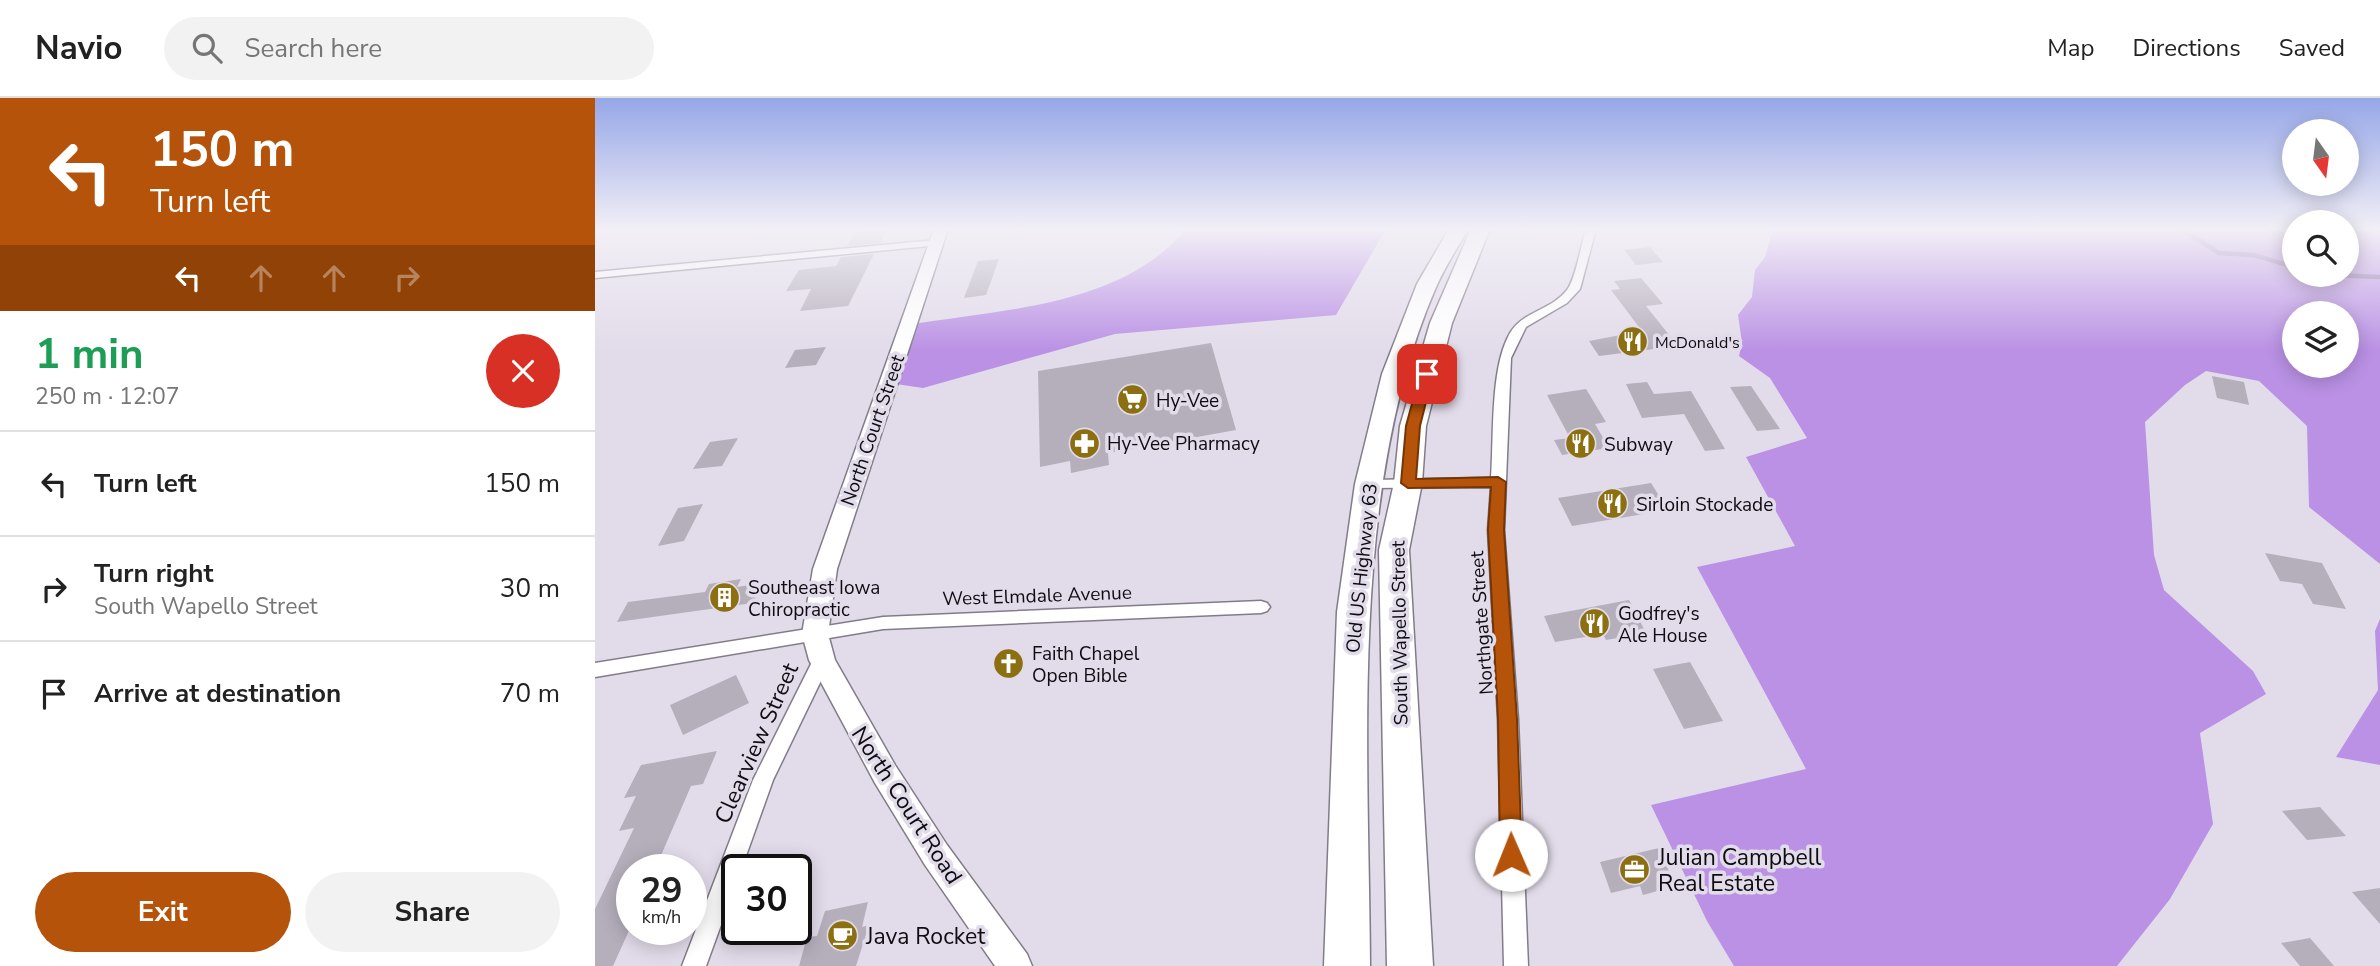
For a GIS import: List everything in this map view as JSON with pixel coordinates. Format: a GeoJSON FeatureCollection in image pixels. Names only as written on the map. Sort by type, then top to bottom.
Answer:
{"type":"FeatureCollection","features":[{"type":"Feature","properties":{"kind":"highway","name":"Old US Highway 63"},"geometry":{"type":"LineString","coordinates":[[1347,966],[1353,612],[1369,484],[1394,374],[1427,284],[1435,270]]}},
{"type":"Feature","properties":{"kind":"highway","name":"South Wapello Street"},"geometry":{"type":"LineString","coordinates":[[1410,966],[1394,550],[1408,483],[1413,426],[1441,323],[1464,270]]}},
{"type":"Feature","properties":{"kind":"main road","name":"North Court Street"},"geometry":{"type":"LineString","coordinates":[[819,647],[825,569],[927,270]]}},
{"type":"Feature","properties":{"kind":"main road","name":"North Court Road"},"geometry":{"type":"LineString","coordinates":[[819,647],[885,774],[936,855],[1015,966]]}},
{"type":"Feature","properties":{"kind":"street"},"geometry":{"type":"LineString","coordinates":[[595,275],[643,270]]}},
{"type":"Feature","properties":{"kind":"street","name":"Northgate Street"},"geometry":{"type":"LineString","coordinates":[[1516,966],[1508,719],[1496,530],[1505,358],[1522,324],[1563,301],[1574,289],[1580,270]]}},
{"type":"Feature","properties":{"kind":"street"},"geometry":{"type":"LineString","coordinates":[[1369,484],[1498,482]]}},
{"type":"Feature","properties":{"kind":"street","name":"West Elmdale Avenue"},"geometry":{"type":"LineString","coordinates":[[595,670],[819,647],[883,623],[1261,607]]}},
{"type":"Feature","properties":{"kind":"street","name":"Clearview Street"},"geometry":{"type":"LineString","coordinates":[[694,966],[763,780],[819,647]]}},
{"type":"Feature","properties":{"kind":"shaded area"},"geometry":{"type":"Polygon","coordinates":[[[1137,270],[1362,270],[1336,315],[1115,334],[923,388],[889,383],[908,325],[1058,300],[1137,270]]]}},
{"type":"Feature","properties":{"kind":"shaded area"},"geometry":{"type":"Polygon","coordinates":[[[1755,270],[2282,270],[2282,287],[2359,287],[2359,270],[2380,270],[2380,564],[2309,507],[2307,426],[2259,381],[2206,371],[2185,385],[2145,422],[2154,555],[2164,590],[2253,671],[2266,694],[2200,733],[2213,824],[2170,899],[2117,966],[1734,966],[1707,921],[1651,805],[1806,769],[1697,567],[1795,546],[1746,457],[1807,438],[1770,378],[1739,356],[1742,343],[1738,315],[1752,297],[1755,270]]]}},
{"type":"Feature","properties":{"kind":"shaded area"},"geometry":{"type":"Polygon","coordinates":[[[2380,619],[2380,765],[2336,757],[2378,690],[2375,631],[2380,619]]]}},
{"type":"Feature","properties":{"kind":"building"},"geometry":{"type":"Polygon","coordinates":[[[799,270],[866,270],[848,306],[800,311],[811,289],[786,291],[799,270]]]}},
{"type":"Feature","properties":{"kind":"building"},"geometry":{"type":"Polygon","coordinates":[[[975,270],[995,270],[986,295],[964,298],[975,270]]]}},
{"type":"Feature","properties":{"kind":"building"},"geometry":{"type":"Polygon","coordinates":[[[1641,278],[1663,304],[1646,306],[1678,346],[1599,356],[1589,341],[1642,331],[1611,290],[1620,289],[1614,281],[1641,278]]]}},
{"type":"Feature","properties":{"kind":"building","name":"Hy-Vee"},"geometry":{"type":"Polygon","coordinates":[[[1211,343],[1236,430],[1108,453],[1109,465],[1071,473],[1070,461],[1040,467],[1038,371],[1211,343]]]}},
{"type":"Feature","properties":{"kind":"building"},"geometry":{"type":"Polygon","coordinates":[[[826,347],[816,365],[785,368],[795,350],[826,347]]]}},
{"type":"Feature","properties":{"kind":"building"},"geometry":{"type":"Polygon","coordinates":[[[2212,376],[2244,382],[2249,405],[2217,398],[2212,376]]]}},
{"type":"Feature","properties":{"kind":"building"},"geometry":{"type":"Polygon","coordinates":[[[1647,382],[1654,394],[1691,391],[1725,449],[1705,451],[1684,414],[1642,418],[1626,384],[1647,382]]]}},
{"type":"Feature","properties":{"kind":"building"},"geometry":{"type":"Polygon","coordinates":[[[1751,386],[1780,429],[1757,431],[1730,387],[1751,386]]]}},
{"type":"Feature","properties":{"kind":"building"},"geometry":{"type":"Polygon","coordinates":[[[1586,389],[1606,422],[1595,424],[1609,448],[1562,455],[1554,440],[1570,438],[1547,395],[1586,389]]]}},
{"type":"Feature","properties":{"kind":"building"},"geometry":{"type":"Polygon","coordinates":[[[738,438],[722,466],[693,469],[710,442],[738,438]]]}},
{"type":"Feature","properties":{"kind":"building","name":"Sirloin Stockade"},"geometry":{"type":"Polygon","coordinates":[[[1651,483],[1668,510],[1572,526],[1558,498],[1651,483]]]}},
{"type":"Feature","properties":{"kind":"building"},"geometry":{"type":"Polygon","coordinates":[[[703,504],[684,541],[658,546],[678,508],[703,504]]]}},
{"type":"Feature","properties":{"kind":"building"},"geometry":{"type":"Polygon","coordinates":[[[2265,553],[2322,563],[2346,609],[2313,604],[2302,584],[2280,581],[2265,553]]]}},
{"type":"Feature","properties":{"kind":"building"},"geometry":{"type":"Polygon","coordinates":[[[741,579],[737,587],[762,583],[753,603],[617,622],[628,602],[705,592],[709,584],[741,579]]]}},
{"type":"Feature","properties":{"kind":"building","name":"Godfrey's Ale House"},"geometry":{"type":"Polygon","coordinates":[[[1629,600],[1646,633],[1606,640],[1603,634],[1555,642],[1544,616],[1629,600]]]}},
{"type":"Feature","properties":{"kind":"building"},"geometry":{"type":"Polygon","coordinates":[[[1690,662],[1723,721],[1684,729],[1653,669],[1690,662]]]}},
{"type":"Feature","properties":{"kind":"building"},"geometry":{"type":"Polygon","coordinates":[[[736,675],[749,703],[683,735],[670,705],[736,675]]]}},
{"type":"Feature","properties":{"kind":"building"},"geometry":{"type":"Polygon","coordinates":[[[717,751],[703,784],[691,786],[662,854],[621,854],[634,828],[619,831],[636,796],[624,798],[641,765],[717,751]]]}},
{"type":"Feature","properties":{"kind":"building"},"geometry":{"type":"Polygon","coordinates":[[[2320,807],[2346,836],[2307,840],[2282,811],[2320,807]]]}},
{"type":"Feature","properties":{"kind":"building","name":"Julian Campbell Real Estate"},"geometry":{"type":"Polygon","coordinates":[[[1659,848],[1672,878],[1657,882],[1661,890],[1643,895],[1640,886],[1611,893],[1600,862],[1659,848]]]}},
{"type":"Feature","properties":{"kind":"building"},"geometry":{"type":"Polygon","coordinates":[[[616,865],[616,945],[622,945],[613,966],[595,966],[595,909],[616,865]]]}},
{"type":"Feature","properties":{"kind":"building"},"geometry":{"type":"Polygon","coordinates":[[[2380,888],[2380,924],[2352,892],[2380,888]]]}},
{"type":"Feature","properties":{"kind":"building"},"geometry":{"type":"Polygon","coordinates":[[[868,902],[862,927],[869,925],[856,966],[799,966],[805,945],[812,945],[812,936],[817,936],[825,911],[868,902]]]}},
{"type":"Feature","properties":{"kind":"building"},"geometry":{"type":"Polygon","coordinates":[[[2310,938],[2334,966],[2300,966],[2281,943],[2310,938]]]}},
{"type":"Feature","properties":{"kind":"waterway"},"geometry":{"type":"LineString","coordinates":[[2359,276],[2380,277]]}},
{"type":"Feature","properties":{"kind":"place","name":"McDonald's"},"geometry":{"type":"Point","coordinates":[1632,342]}},
{"type":"Feature","properties":{"kind":"place","name":"Hy-Vee"},"geometry":{"type":"Point","coordinates":[1133,400]}},
{"type":"Feature","properties":{"kind":"place","name":"Hy-Vee Pharmacy"},"geometry":{"type":"Point","coordinates":[1084,443]}},
{"type":"Feature","properties":{"kind":"place","name":"Subway"},"geometry":{"type":"Point","coordinates":[1581,444]}},
{"type":"Feature","properties":{"kind":"place","name":"Sirloin Stockade"},"geometry":{"type":"Point","coordinates":[1613,504]}},
{"type":"Feature","properties":{"kind":"place","name":"Southeast Iowa Chiropractic"},"geometry":{"type":"Point","coordinates":[725,598]}},
{"type":"Feature","properties":{"kind":"place","name":"Godfrey's Ale House"},"geometry":{"type":"Point","coordinates":[1595,624]}},
{"type":"Feature","properties":{"kind":"place","name":"Faith Chapel Open Bible"},"geometry":{"type":"Point","coordinates":[1009,664]}},
{"type":"Feature","properties":{"kind":"place","name":"Julian Campbell Real Estate"},"geometry":{"type":"Point","coordinates":[1635,870]}},
{"type":"Feature","properties":{"kind":"place","name":"Java Rocket"},"geometry":{"type":"Point","coordinates":[843,936]}},
{"type":"Feature","properties":{"kind":"route"},"geometry":{"type":"LineString","coordinates":[[1427,374],[1413,426],[1408,483],[1498,482],[1496,530],[1508,719],[1511,855]]}}]}
